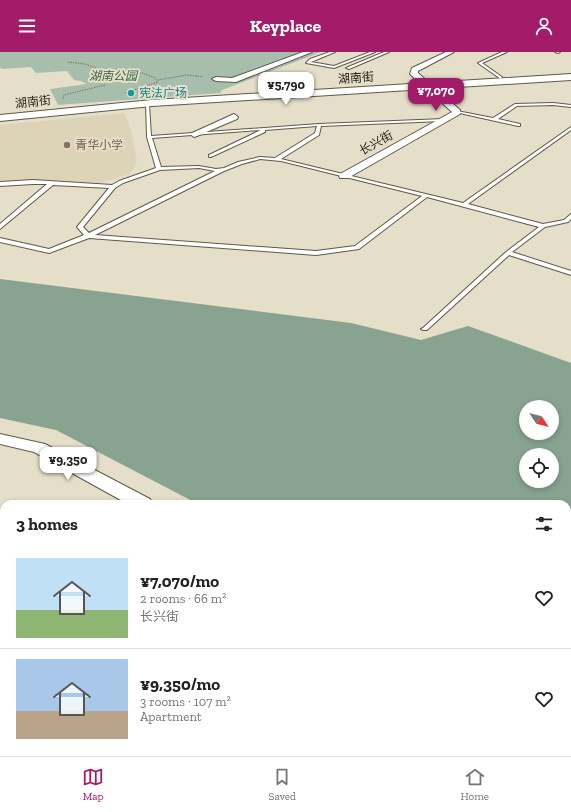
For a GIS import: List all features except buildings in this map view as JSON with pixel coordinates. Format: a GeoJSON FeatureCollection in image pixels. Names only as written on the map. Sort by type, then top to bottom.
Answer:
{"type":"FeatureCollection","features":[{"type":"Feature","properties":{"kind":"main road","name":"湖南街"},"geometry":{"type":"LineString","coordinates":[[0,118],[147,104],[571,74]]}},
{"type":"Feature","properties":{"kind":"main road","name":"湖南街"},"geometry":{"type":"LineString","coordinates":[[0,114],[150,99],[571,77]]}},
{"type":"Feature","properties":{"kind":"street"},"geometry":{"type":"LineString","coordinates":[[216,79],[233,80],[307,52]]}},
{"type":"Feature","properties":{"kind":"street"},"geometry":{"type":"LineString","coordinates":[[451,52],[415,70],[414,74],[457,112]]}},
{"type":"Feature","properties":{"kind":"street","name":"长兴街"},"geometry":{"type":"LineString","coordinates":[[344,176],[457,112]]}},
{"type":"Feature","properties":{"kind":"street"},"geometry":{"type":"LineString","coordinates":[[194,134],[234,117]]}},
{"type":"Feature","properties":{"kind":"street"},"geometry":{"type":"LineString","coordinates":[[0,439],[39,448],[136,500]]}},
{"type":"Feature","properties":{"kind":"lane"},"geometry":{"type":"LineString","coordinates":[[332,52],[311,60],[308,63],[334,67],[373,52]]}},
{"type":"Feature","properties":{"kind":"lane"},"geometry":{"type":"LineString","coordinates":[[348,68],[387,52]]}},
{"type":"Feature","properties":{"kind":"lane"},"geometry":{"type":"LineString","coordinates":[[501,78],[480,63],[505,52]]}},
{"type":"Feature","properties":{"kind":"lane"},"geometry":{"type":"LineString","coordinates":[[147,104],[149,137],[159,169]]}},
{"type":"Feature","properties":{"kind":"lane"},"geometry":{"type":"LineString","coordinates":[[494,120],[516,106],[553,104],[571,106]]}},
{"type":"Feature","properties":{"kind":"lane"},"geometry":{"type":"LineString","coordinates":[[457,112],[518,125]]}},
{"type":"Feature","properties":{"kind":"lane"},"geometry":{"type":"LineString","coordinates":[[149,137],[319,125],[443,120]]}},
{"type":"Feature","properties":{"kind":"lane"},"geometry":{"type":"LineString","coordinates":[[277,159],[317,134],[319,125]]}},
{"type":"Feature","properties":{"kind":"lane"},"geometry":{"type":"LineString","coordinates":[[464,205],[571,128]]}},
{"type":"Feature","properties":{"kind":"lane"},"geometry":{"type":"LineString","coordinates":[[211,156],[268,129]]}},
{"type":"Feature","properties":{"kind":"lane"},"geometry":{"type":"LineString","coordinates":[[0,240],[48,251],[88,236],[240,162],[260,158],[277,159],[543,226]]}},
{"type":"Feature","properties":{"kind":"lane"},"geometry":{"type":"LineString","coordinates":[[225,169],[199,167],[159,169],[121,182],[112,187],[80,227],[88,236],[323,252],[357,248],[425,196]]}},
{"type":"Feature","properties":{"kind":"lane"},"geometry":{"type":"LineString","coordinates":[[0,184],[18,182],[112,187]]}},
{"type":"Feature","properties":{"kind":"lane"},"geometry":{"type":"LineString","coordinates":[[0,227],[52,183]]}},
{"type":"Feature","properties":{"kind":"lane"},"geometry":{"type":"LineString","coordinates":[[425,329],[508,254],[543,226],[566,221],[571,216]]}},
{"type":"Feature","properties":{"kind":"lane"},"geometry":{"type":"LineString","coordinates":[[508,254],[571,273]]}},
{"type":"Feature","properties":{"kind":"path"},"geometry":{"type":"LineString","coordinates":[[68,62],[86,64],[103,71],[136,72],[156,77],[158,80]]}},
{"type":"Feature","properties":{"kind":"path"},"geometry":{"type":"LineString","coordinates":[[123,95],[127,91],[158,82],[158,80],[187,75],[216,79]]}},
{"type":"Feature","properties":{"kind":"path"},"geometry":{"type":"LineString","coordinates":[[63,99],[64,95],[105,85]]}},
{"type":"Feature","properties":{"kind":"shaded area","name":"青华小学"},"geometry":{"type":"Polygon","coordinates":[[[124,113],[131,130],[137,161],[130,174],[99,183],[0,182],[0,125],[124,113]]]}},
{"type":"Feature","properties":{"kind":"green space","name":"湖南公园"},"geometry":{"type":"Polygon","coordinates":[[[0,52],[321,52],[222,90],[220,93],[58,105],[50,89],[87,84],[74,80],[67,71],[36,73],[31,67],[0,68],[0,52]]]}},
{"type":"Feature","properties":{"kind":"green space"},"geometry":{"type":"Polygon","coordinates":[[[0,279],[351,323],[421,340],[468,326],[571,363],[571,500],[190,500],[56,430],[0,418],[0,279]]]}},
{"type":"Feature","properties":{"kind":"place","name":"宪法广场"},"geometry":{"type":"Point","coordinates":[131,93]}},
{"type":"Feature","properties":{"kind":"place","name":"青华小学"},"geometry":{"type":"Point","coordinates":[67,145]}}]}
